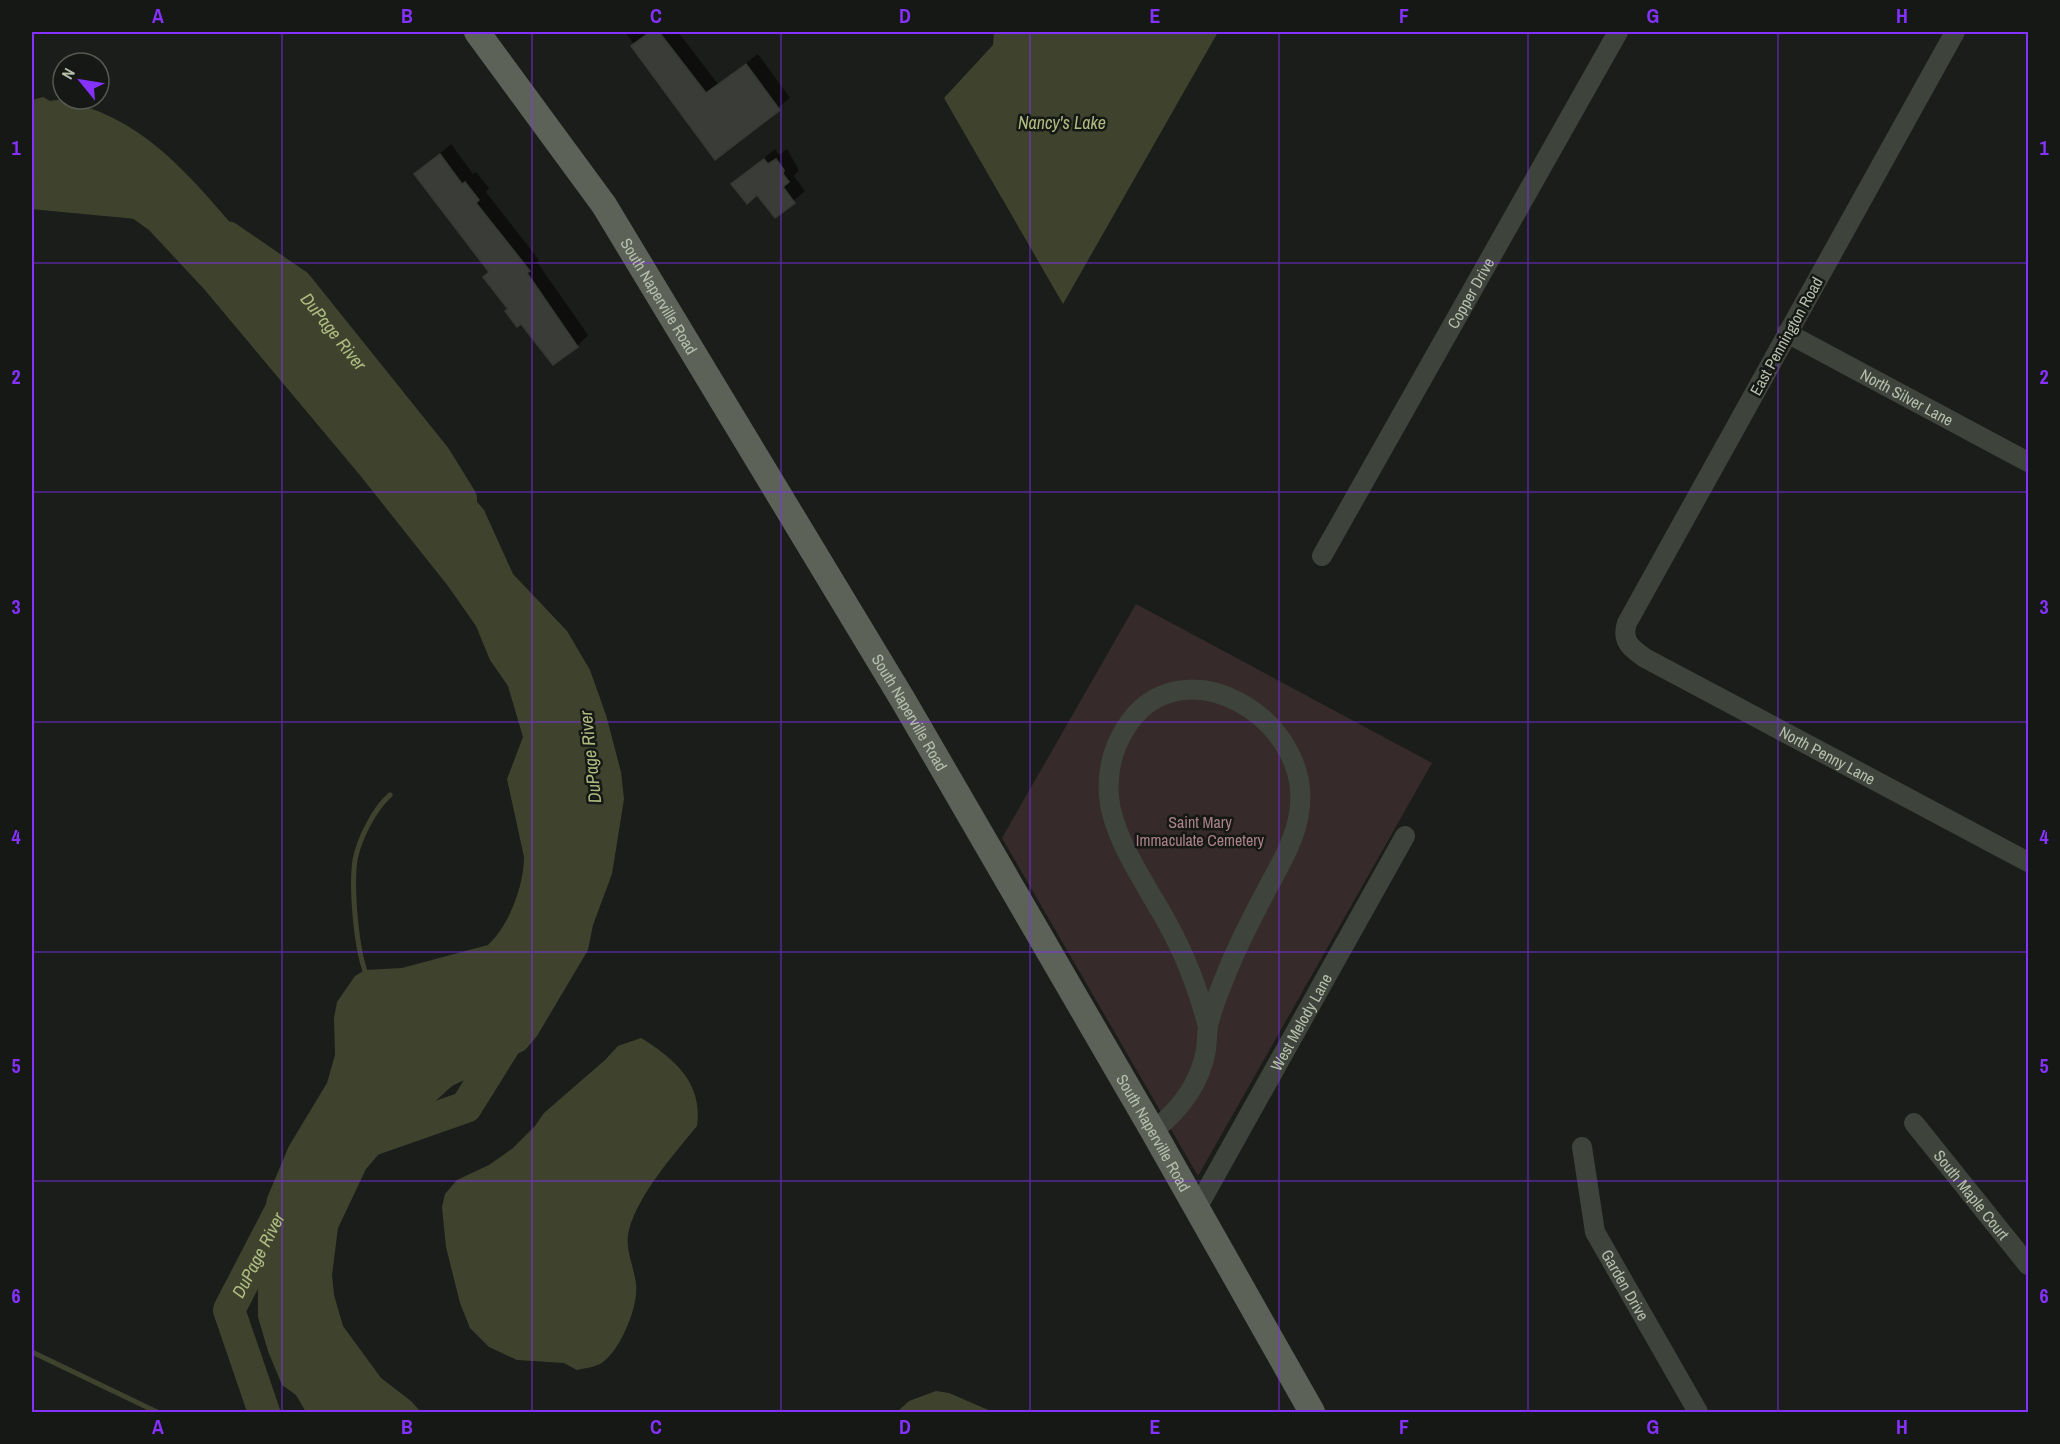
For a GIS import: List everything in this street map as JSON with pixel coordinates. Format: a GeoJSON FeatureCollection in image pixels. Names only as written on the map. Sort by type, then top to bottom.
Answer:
{"type":"FeatureCollection","features":[{"type":"Feature","properties":{"kind":"main road","name":"South Naperville Road"},"geometry":{"type":"LineString","coordinates":[[477,32],[604,205],[873,650],[1153,1131],[1312,1413]]}},
{"type":"Feature","properties":{"kind":"street","name":"Copper Drive"},"geometry":{"type":"LineString","coordinates":[[1322,556],[1618,32]]}},
{"type":"Feature","properties":{"kind":"street","name":"East Pennington Road"},"geometry":{"type":"LineString","coordinates":[[1627,643],[1624,634],[1627,623],[1955,32]]}},
{"type":"Feature","properties":{"kind":"street","name":"North Silver Lane"},"geometry":{"type":"LineString","coordinates":[[1787,333],[2028,462]]}},
{"type":"Feature","properties":{"kind":"street","name":"North Penny Lane"},"geometry":{"type":"LineString","coordinates":[[1627,643],[1645,658],[2028,862]]}},
{"type":"Feature","properties":{"kind":"street"},"geometry":{"type":"LineString","coordinates":[[1153,1131],[1170,1119],[1191,1091],[1206,1052],[1208,1027],[1238,946],[1294,834],[1301,795],[1299,778],[1291,752],[1269,724],[1235,700],[1202,690],[1188,690],[1154,698],[1128,723],[1116,742],[1110,762],[1109,800],[1123,842],[1185,957],[1208,1027]]}},
{"type":"Feature","properties":{"kind":"street","name":"West Melody Lane"},"geometry":{"type":"LineString","coordinates":[[1197,1208],[1405,836]]}},
{"type":"Feature","properties":{"kind":"street","name":"South Maple Court"},"geometry":{"type":"LineString","coordinates":[[1914,1124],[2028,1265]]}},
{"type":"Feature","properties":{"kind":"street","name":"Garden Drive"},"geometry":{"type":"LineString","coordinates":[[1582,1147],[1594,1232],[1698,1413]]}},
{"type":"Feature","properties":{"kind":"green space","name":"Saint Mary Immaculate Cemetery"},"geometry":{"type":"Polygon","coordinates":[[[1136,604],[1432,763],[1198,1176],[1002,838],[1136,604]]]}},
{"type":"Feature","properties":{"kind":"water","name":"Nancy's Lake"},"geometry":{"type":"Polygon","coordinates":[[[994,32],[1218,32],[1063,304],[944,98],[993,45],[994,32]]]}},
{"type":"Feature","properties":{"kind":"water"},"geometry":{"type":"Polygon","coordinates":[[[43,97],[51,101],[51,111],[96,111],[113,118],[161,150],[182,169],[260,256],[265,268],[312,326],[409,435],[458,480],[484,510],[513,574],[567,631],[590,670],[606,715],[621,772],[624,799],[612,874],[593,925],[588,950],[537,1036],[525,1050],[452,1086],[384,1148],[366,1169],[338,1228],[332,1275],[334,1295],[343,1326],[381,1378],[411,1401],[421,1412],[306,1412],[296,1395],[282,1385],[268,1351],[258,1317],[258,1264],[267,1198],[289,1146],[327,1083],[335,1055],[334,1018],[337,1002],[355,976],[365,970],[402,968],[488,945],[509,916],[518,892],[524,857],[507,779],[523,737],[508,686],[490,660],[476,626],[448,586],[359,474],[204,289],[149,230],[121,210],[59,181],[45,180],[32,184],[32,100],[43,97]]]}},
{"type":"Feature","properties":{"kind":"water"},"geometry":{"type":"Polygon","coordinates":[[[641,1038],[665,1055],[684,1074],[696,1097],[698,1111],[697,1126],[648,1189],[629,1230],[628,1244],[636,1284],[632,1314],[616,1347],[600,1364],[577,1370],[564,1363],[517,1360],[489,1347],[470,1328],[460,1303],[446,1247],[442,1207],[445,1194],[457,1180],[489,1165],[513,1148],[535,1126],[544,1113],[618,1046],[641,1038]]]}},
{"type":"Feature","properties":{"kind":"water"},"geometry":{"type":"Polygon","coordinates":[[[936,1391],[949,1393],[993,1412],[897,1412],[909,1401],[936,1391]]]}},
{"type":"Feature","properties":{"kind":"building"},"geometry":{"type":"Polygon","coordinates":[[[650,32],[659,32],[706,93],[746,64],[780,110],[715,160],[631,46],[650,32]]]}},
{"type":"Feature","properties":{"kind":"building"},"geometry":{"type":"Polygon","coordinates":[[[440,154],[462,184],[465,182],[479,200],[476,203],[530,271],[527,273],[578,347],[553,365],[521,324],[517,327],[505,311],[508,309],[483,277],[489,272],[414,174],[440,154]]]}},
{"type":"Feature","properties":{"kind":"building"},"geometry":{"type":"Polygon","coordinates":[[[764,159],[768,164],[776,159],[784,170],[783,174],[789,182],[783,187],[795,203],[775,218],[757,195],[747,204],[731,184],[764,159]]]}},
{"type":"Feature","properties":{"kind":"waterway","name":"DuPage River"},"geometry":{"type":"LineString","coordinates":[[32,193],[138,203]]}},
{"type":"Feature","properties":{"kind":"waterway","name":"DuPage River"},"geometry":{"type":"LineString","coordinates":[[227,237],[297,285],[435,457],[461,499]]}},
{"type":"Feature","properties":{"kind":"waterway"},"geometry":{"type":"LineString","coordinates":[[365,971],[355,916],[355,860],[368,825],[378,808],[390,795]]}},
{"type":"Feature","properties":{"kind":"waterway","name":"DuPage River"},"geometry":{"type":"LineString","coordinates":[[369,1141],[466,1107],[514,1030]]}},
{"type":"Feature","properties":{"kind":"waterway","name":"DuPage River"},"geometry":{"type":"LineString","coordinates":[[264,1412],[229,1310],[282,1208]]}},
{"type":"Feature","properties":{"kind":"waterway"},"geometry":{"type":"LineString","coordinates":[[32,1352],[157,1412]]}}]}
